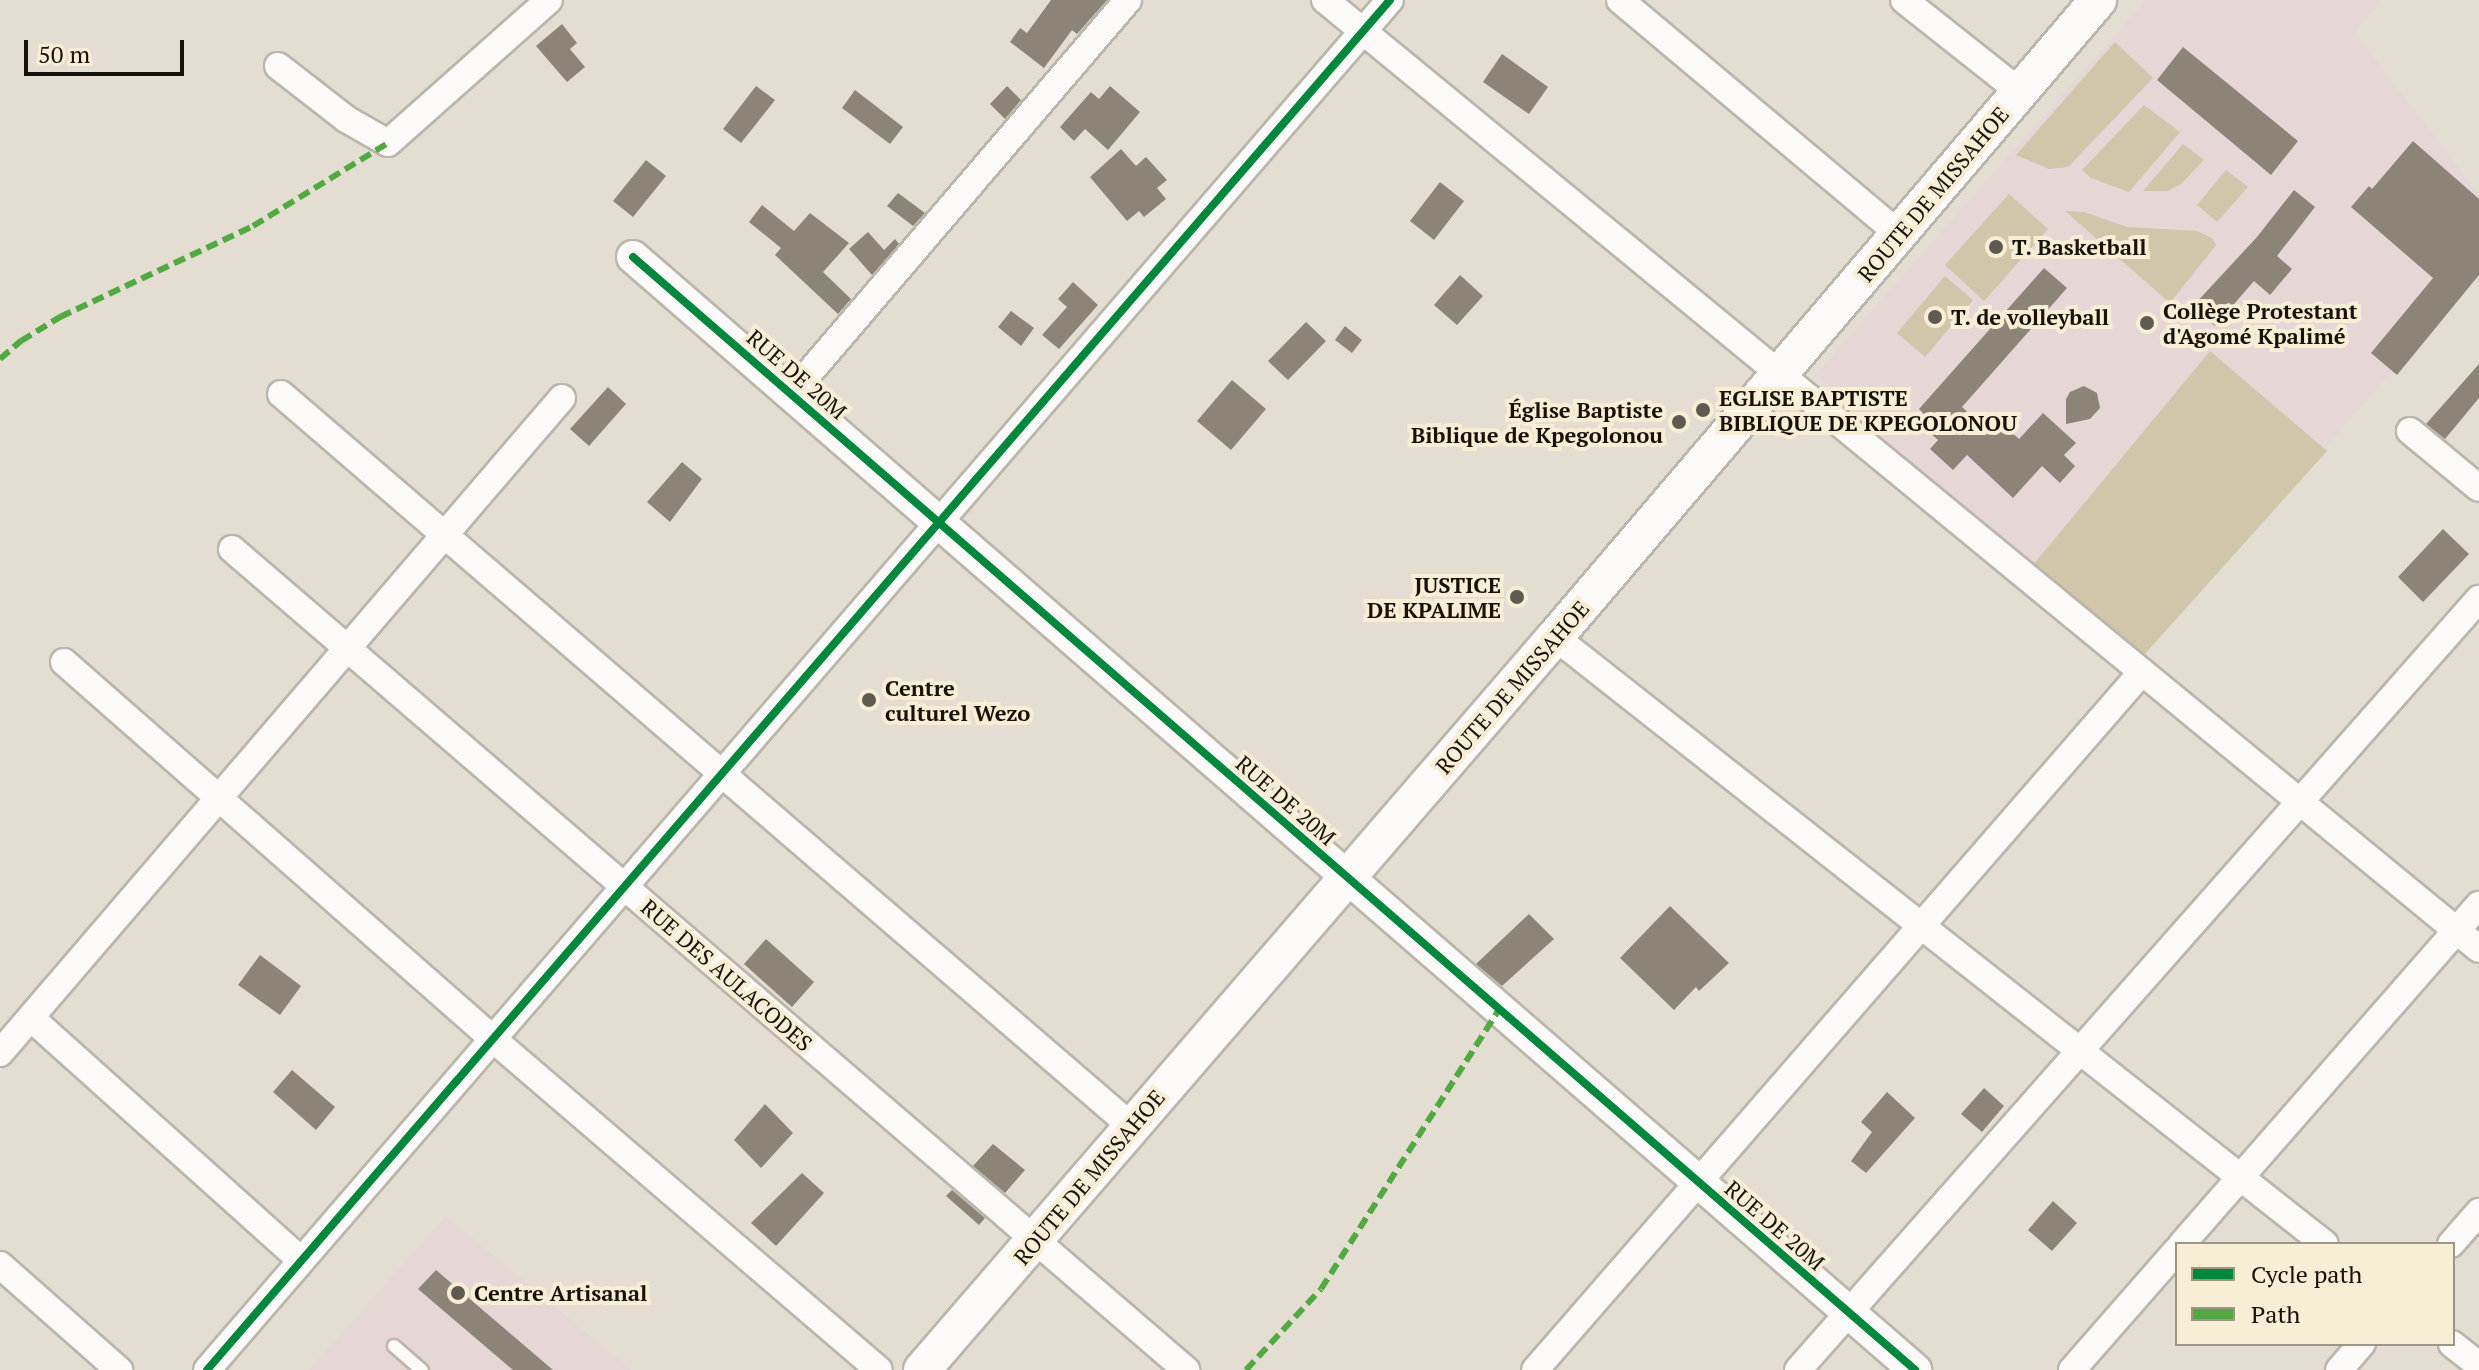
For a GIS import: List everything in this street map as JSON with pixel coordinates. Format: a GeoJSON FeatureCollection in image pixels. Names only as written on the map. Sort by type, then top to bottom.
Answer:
{"type":"FeatureCollection","features":[{"type":"Feature","properties":{"kind":"main road","name":"ROUTE DE MISSAHOE"},"geometry":{"type":"LineString","coordinates":[[922,1370],[1555,637],[2098,0]]}},
{"type":"Feature","properties":{"kind":"street"},"geometry":{"type":"LineString","coordinates":[[278,66],[346,119],[388,143],[549,0]]}},
{"type":"Feature","properties":{"kind":"street"},"geometry":{"type":"LineString","coordinates":[[792,393],[1128,0]]}},
{"type":"Feature","properties":{"kind":"street"},"geometry":{"type":"LineString","coordinates":[[1325,0],[2479,949]]}},
{"type":"Feature","properties":{"kind":"street"},"geometry":{"type":"LineString","coordinates":[[207,1370],[1390,0]]}},
{"type":"Feature","properties":{"kind":"street"},"geometry":{"type":"LineString","coordinates":[[1620,0],[1899,234]]}},
{"type":"Feature","properties":{"kind":"street"},"geometry":{"type":"LineString","coordinates":[[1904,0],[2020,92]]}},
{"type":"Feature","properties":{"kind":"street","name":"RUE DE 20M"},"geometry":{"type":"LineString","coordinates":[[633,257],[1915,1370]]}},
{"type":"Feature","properties":{"kind":"street"},"geometry":{"type":"LineString","coordinates":[[281,394],[1131,1126]]}},
{"type":"Feature","properties":{"kind":"street"},"geometry":{"type":"LineString","coordinates":[[0,1053],[562,398]]}},
{"type":"Feature","properties":{"kind":"street"},"geometry":{"type":"LineString","coordinates":[[2410,431],[2479,488]]}},
{"type":"Feature","properties":{"kind":"street","name":"RUE DES AULACODES"},"geometry":{"type":"LineString","coordinates":[[232,549],[1186,1370]]}},
{"type":"Feature","properties":{"kind":"street"},"geometry":{"type":"LineString","coordinates":[[1798,1370],[2479,599]]}},
{"type":"Feature","properties":{"kind":"street"},"geometry":{"type":"LineString","coordinates":[[1555,637],[2322,1242]]}},
{"type":"Feature","properties":{"kind":"street"},"geometry":{"type":"LineString","coordinates":[[64,662],[493,1039],[879,1370]]}},
{"type":"Feature","properties":{"kind":"street"},"geometry":{"type":"LineString","coordinates":[[1535,1370],[2142,672]]}},
{"type":"Feature","properties":{"kind":"street"},"geometry":{"type":"LineString","coordinates":[[2184,1242],[2479,905]]}},
{"type":"Feature","properties":{"kind":"street"},"geometry":{"type":"LineString","coordinates":[[31,1018],[301,1260]]}},
{"type":"Feature","properties":{"kind":"street"},"geometry":{"type":"LineString","coordinates":[[2453,1242],[2479,1212]]}},
{"type":"Feature","properties":{"kind":"street"},"geometry":{"type":"LineString","coordinates":[[2072,1370],[2175,1252]]}},
{"type":"Feature","properties":{"kind":"street"},"geometry":{"type":"LineString","coordinates":[[0,1265],[119,1370]]}},
{"type":"Feature","properties":{"kind":"street"},"geometry":{"type":"LineString","coordinates":[[2339,1370],[2360,1346]]}},
{"type":"Feature","properties":{"kind":"street"},"geometry":{"type":"LineString","coordinates":[[2455,1346],[2479,1365]]}},
{"type":"Feature","properties":{"kind":"lane"},"geometry":{"type":"LineString","coordinates":[[394,1346],[422,1370]]}},
{"type":"Feature","properties":{"kind":"shaded area","name":"Collège Protestant d'Agomé Kpalimé"},"geometry":{"type":"Polygon","coordinates":[[[2146,0],[2381,0],[2355,33],[2479,194],[2479,272],[2146,652],[1877,436],[1815,375],[2146,0]]]}},
{"type":"Feature","properties":{"kind":"shaded area"},"geometry":{"type":"Polygon","coordinates":[[[2115,42],[2153,78],[2068,167],[2049,169],[2016,155],[2115,42]]]}},
{"type":"Feature","properties":{"kind":"shaded area"},"geometry":{"type":"Polygon","coordinates":[[[2144,105],[2180,132],[2129,192],[2091,178],[2082,170],[2144,105]]]}},
{"type":"Feature","properties":{"kind":"shaded area"},"geometry":{"type":"Polygon","coordinates":[[[2183,144],[2204,160],[2181,184],[2167,191],[2143,191],[2183,144]]]}},
{"type":"Feature","properties":{"kind":"shaded area"},"geometry":{"type":"Polygon","coordinates":[[[2226,170],[2248,187],[2217,222],[2197,205],[2226,170]]]}},
{"type":"Feature","properties":{"kind":"shaded area","name":"T. Basketball"},"geometry":{"type":"Polygon","coordinates":[[[2009,194],[2048,229],[1984,301],[1945,265],[2009,194]]]}},
{"type":"Feature","properties":{"kind":"shaded area"},"geometry":{"type":"Polygon","coordinates":[[[2065,211],[2084,212],[2127,227],[2197,231],[2212,238],[2216,245],[2170,303],[2065,211]]]}},
{"type":"Feature","properties":{"kind":"shaded area","name":"T. de volleyball"},"geometry":{"type":"Polygon","coordinates":[[[1945,276],[1973,300],[1925,357],[1897,333],[1945,276]]]}},
{"type":"Feature","properties":{"kind":"shaded area"},"geometry":{"type":"Polygon","coordinates":[[[2210,351],[2327,451],[2135,665],[2029,570],[2210,351]]]}},
{"type":"Feature","properties":{"kind":"shaded area","name":"Centre Artisanal"},"geometry":{"type":"Polygon","coordinates":[[[446,1216],[631,1370],[309,1370],[446,1216]]]}},
{"type":"Feature","properties":{"kind":"building"},"geometry":{"type":"Polygon","coordinates":[[[1051,0],[1107,0],[1077,34],[1072,30],[1044,68],[1010,42],[1020,28],[1027,33],[1051,0]]]}},
{"type":"Feature","properties":{"kind":"building"},"geometry":{"type":"Polygon","coordinates":[[[562,24],[577,43],[570,49],[585,67],[567,82],[536,46],[562,24]]]}},
{"type":"Feature","properties":{"kind":"building"},"geometry":{"type":"Polygon","coordinates":[[[2183,47],[2298,141],[2271,175],[2157,80],[2183,47]]]}},
{"type":"Feature","properties":{"kind":"building"},"geometry":{"type":"Polygon","coordinates":[[[1502,54],[1548,87],[1529,114],[1483,82],[1502,54]]]}},
{"type":"Feature","properties":{"kind":"building"},"geometry":{"type":"Polygon","coordinates":[[[756,86],[775,100],[741,143],[723,129],[756,86]]]}},
{"type":"Feature","properties":{"kind":"building"},"geometry":{"type":"Polygon","coordinates":[[[1007,86],[1021,100],[1005,119],[990,104],[1007,86]]]}},
{"type":"Feature","properties":{"kind":"building"},"geometry":{"type":"Polygon","coordinates":[[[1110,86],[1140,112],[1108,150],[1085,129],[1074,141],[1060,127],[1091,92],[1099,99],[1110,86]]]}},
{"type":"Feature","properties":{"kind":"building"},"geometry":{"type":"Polygon","coordinates":[[[855,90],[903,127],[890,144],[842,108],[855,90]]]}},
{"type":"Feature","properties":{"kind":"building"},"geometry":{"type":"Polygon","coordinates":[[[2413,141],[2479,199],[2479,275],[2397,375],[2371,353],[2433,278],[2351,207],[2369,186],[2372,189],[2413,141]]]}},
{"type":"Feature","properties":{"kind":"building"},"geometry":{"type":"Polygon","coordinates":[[[1121,149],[1136,166],[1146,157],[1167,180],[1157,188],[1166,199],[1144,217],[1139,211],[1127,221],[1090,177],[1121,149]]]}},
{"type":"Feature","properties":{"kind":"building"},"geometry":{"type":"Polygon","coordinates":[[[646,160],[666,176],[633,217],[613,201],[646,160]]]}},
{"type":"Feature","properties":{"kind":"building"},"geometry":{"type":"Polygon","coordinates":[[[1440,182],[1464,201],[1434,240],[1410,221],[1440,182]]]}},
{"type":"Feature","properties":{"kind":"building"},"geometry":{"type":"Polygon","coordinates":[[[2294,190],[2315,207],[2277,256],[2292,269],[2270,295],[2254,281],[2215,326],[2193,306],[2257,237],[2294,190]]]}},
{"type":"Feature","properties":{"kind":"building"},"geometry":{"type":"Polygon","coordinates":[[[898,193],[925,213],[913,226],[887,206],[898,193]]]}},
{"type":"Feature","properties":{"kind":"building"},"geometry":{"type":"Polygon","coordinates":[[[762,205],[794,231],[810,213],[849,243],[823,272],[851,299],[838,314],[775,255],[781,248],[749,222],[762,205]]]}},
{"type":"Feature","properties":{"kind":"building"},"geometry":{"type":"Polygon","coordinates":[[[868,232],[884,250],[895,239],[899,244],[872,275],[849,249],[868,232]]]}},
{"type":"Feature","properties":{"kind":"building"},"geometry":{"type":"Polygon","coordinates":[[[2044,268],[2067,288],[1962,407],[1991,434],[2001,423],[2019,439],[2043,413],[2076,443],[2064,455],[2075,466],[2060,483],[2042,466],[2013,498],[1967,455],[1953,470],[1930,449],[1938,440],[1916,421],[1923,413],[1919,409],[2044,268]]]}},
{"type":"Feature","properties":{"kind":"building"},"geometry":{"type":"Polygon","coordinates":[[[1460,275],[1483,296],[1457,325],[1434,305],[1460,275]]]}},
{"type":"Feature","properties":{"kind":"building"},"geometry":{"type":"Polygon","coordinates":[[[1073,282],[1098,305],[1059,349],[1042,335],[1067,307],[1058,299],[1073,282]]]}},
{"type":"Feature","properties":{"kind":"building"},"geometry":{"type":"Polygon","coordinates":[[[1011,311],[1034,328],[1021,346],[998,327],[1011,311]]]}},
{"type":"Feature","properties":{"kind":"building"},"geometry":{"type":"Polygon","coordinates":[[[1306,322],[1326,341],[1288,380],[1268,361],[1306,322]]]}},
{"type":"Feature","properties":{"kind":"building"},"geometry":{"type":"Polygon","coordinates":[[[1345,326],[1362,340],[1352,353],[1335,340],[1345,326]]]}},
{"type":"Feature","properties":{"kind":"building"},"geometry":{"type":"Polygon","coordinates":[[[2479,364],[2479,398],[2445,439],[2426,424],[2479,364]]]}},
{"type":"Feature","properties":{"kind":"building"},"geometry":{"type":"Polygon","coordinates":[[[1232,380],[1266,409],[1231,450],[1197,421],[1232,380]]]}},
{"type":"Feature","properties":{"kind":"building"},"geometry":{"type":"Polygon","coordinates":[[[2084,386],[2097,393],[2100,408],[2090,419],[2066,424],[2066,399],[2070,392],[2084,386]]]}},
{"type":"Feature","properties":{"kind":"building"},"geometry":{"type":"Polygon","coordinates":[[[608,387],[626,404],[589,446],[570,429],[608,387]]]}},
{"type":"Feature","properties":{"kind":"building"},"geometry":{"type":"Polygon","coordinates":[[[682,462],[702,479],[670,522],[647,502],[682,462]]]}},
{"type":"Feature","properties":{"kind":"building"},"geometry":{"type":"Polygon","coordinates":[[[2443,529],[2469,554],[2423,602],[2398,577],[2443,529]]]}},
{"type":"Feature","properties":{"kind":"building"},"geometry":{"type":"Polygon","coordinates":[[[1670,906],[1729,963],[1699,991],[1696,987],[1674,1010],[1620,958],[1670,906]]]}},
{"type":"Feature","properties":{"kind":"building"},"geometry":{"type":"Polygon","coordinates":[[[1529,914],[1554,939],[1502,986],[1476,964],[1529,914]]]}},
{"type":"Feature","properties":{"kind":"building"},"geometry":{"type":"Polygon","coordinates":[[[766,939],[814,982],[792,1007],[744,964],[766,939]]]}},
{"type":"Feature","properties":{"kind":"building"},"geometry":{"type":"Polygon","coordinates":[[[260,955],[301,986],[280,1015],[238,985],[260,955]]]}},
{"type":"Feature","properties":{"kind":"building"},"geometry":{"type":"Polygon","coordinates":[[[292,1070],[335,1107],[316,1130],[273,1092],[292,1070]]]}},
{"type":"Feature","properties":{"kind":"building"},"geometry":{"type":"Polygon","coordinates":[[[1984,1088],[2004,1106],[1982,1132],[1961,1114],[1984,1088]]]}},
{"type":"Feature","properties":{"kind":"building"},"geometry":{"type":"Polygon","coordinates":[[[1887,1092],[1915,1118],[1866,1173],[1851,1161],[1872,1132],[1861,1122],[1887,1092]]]}},
{"type":"Feature","properties":{"kind":"building"},"geometry":{"type":"Polygon","coordinates":[[[765,1104],[793,1133],[761,1168],[734,1140],[765,1104]]]}},
{"type":"Feature","properties":{"kind":"building"},"geometry":{"type":"Polygon","coordinates":[[[993,1144],[1025,1170],[1005,1193],[973,1166],[993,1144]]]}},
{"type":"Feature","properties":{"kind":"building"},"geometry":{"type":"Polygon","coordinates":[[[802,1173],[824,1193],[776,1246],[751,1223],[802,1173]]]}},
{"type":"Feature","properties":{"kind":"building"},"geometry":{"type":"Polygon","coordinates":[[[952,1190],[985,1218],[979,1225],[946,1196],[952,1190]]]}},
{"type":"Feature","properties":{"kind":"building"},"geometry":{"type":"Polygon","coordinates":[[[2053,1201],[2077,1223],[2052,1251],[2028,1230],[2053,1201]]]}},
{"type":"Feature","properties":{"kind":"building"},"geometry":{"type":"Polygon","coordinates":[[[436,1270],[553,1370],[513,1370],[418,1289],[436,1270]]]}},
{"type":"Feature","properties":{"kind":"marked path"},"geometry":{"type":"LineString","coordinates":[[0,359],[21,341],[60,317],[253,226],[388,143]]}},
{"type":"Feature","properties":{"kind":"marked path"},"geometry":{"type":"LineString","coordinates":[[1246,1370],[1321,1289],[1499,1010]]}},
{"type":"Feature","properties":{"kind":"cycle path"},"geometry":{"type":"LineString","coordinates":[[207,1370],[1390,0]]}},
{"type":"Feature","properties":{"kind":"cycle path"},"geometry":{"type":"LineString","coordinates":[[633,257],[1915,1370]]}},
{"type":"Feature","properties":{"kind":"place","name":"T. Basketball"},"geometry":{"type":"Point","coordinates":[1996,247]}},
{"type":"Feature","properties":{"kind":"place","name":"T. de volleyball"},"geometry":{"type":"Point","coordinates":[1935,317]}},
{"type":"Feature","properties":{"kind":"place","name":"Collège Protestant d'Agomé Kpalimé"},"geometry":{"type":"Point","coordinates":[2147,323]}},
{"type":"Feature","properties":{"kind":"place","name":"EGLISE BAPTISTE BIBLIQUE DE KPEGOLONOU"},"geometry":{"type":"Point","coordinates":[1703,410]}},
{"type":"Feature","properties":{"kind":"place","name":"Église Baptiste Biblique de Kpegolonou"},"geometry":{"type":"Point","coordinates":[1679,422]}},
{"type":"Feature","properties":{"kind":"place","name":"JUSTICE DE KPALIME"},"geometry":{"type":"Point","coordinates":[1517,597]}},
{"type":"Feature","properties":{"kind":"place","name":"Centre culturel Wezo"},"geometry":{"type":"Point","coordinates":[869,700]}},
{"type":"Feature","properties":{"kind":"place","name":"Centre Artisanal"},"geometry":{"type":"Point","coordinates":[458,1293]}}]}
